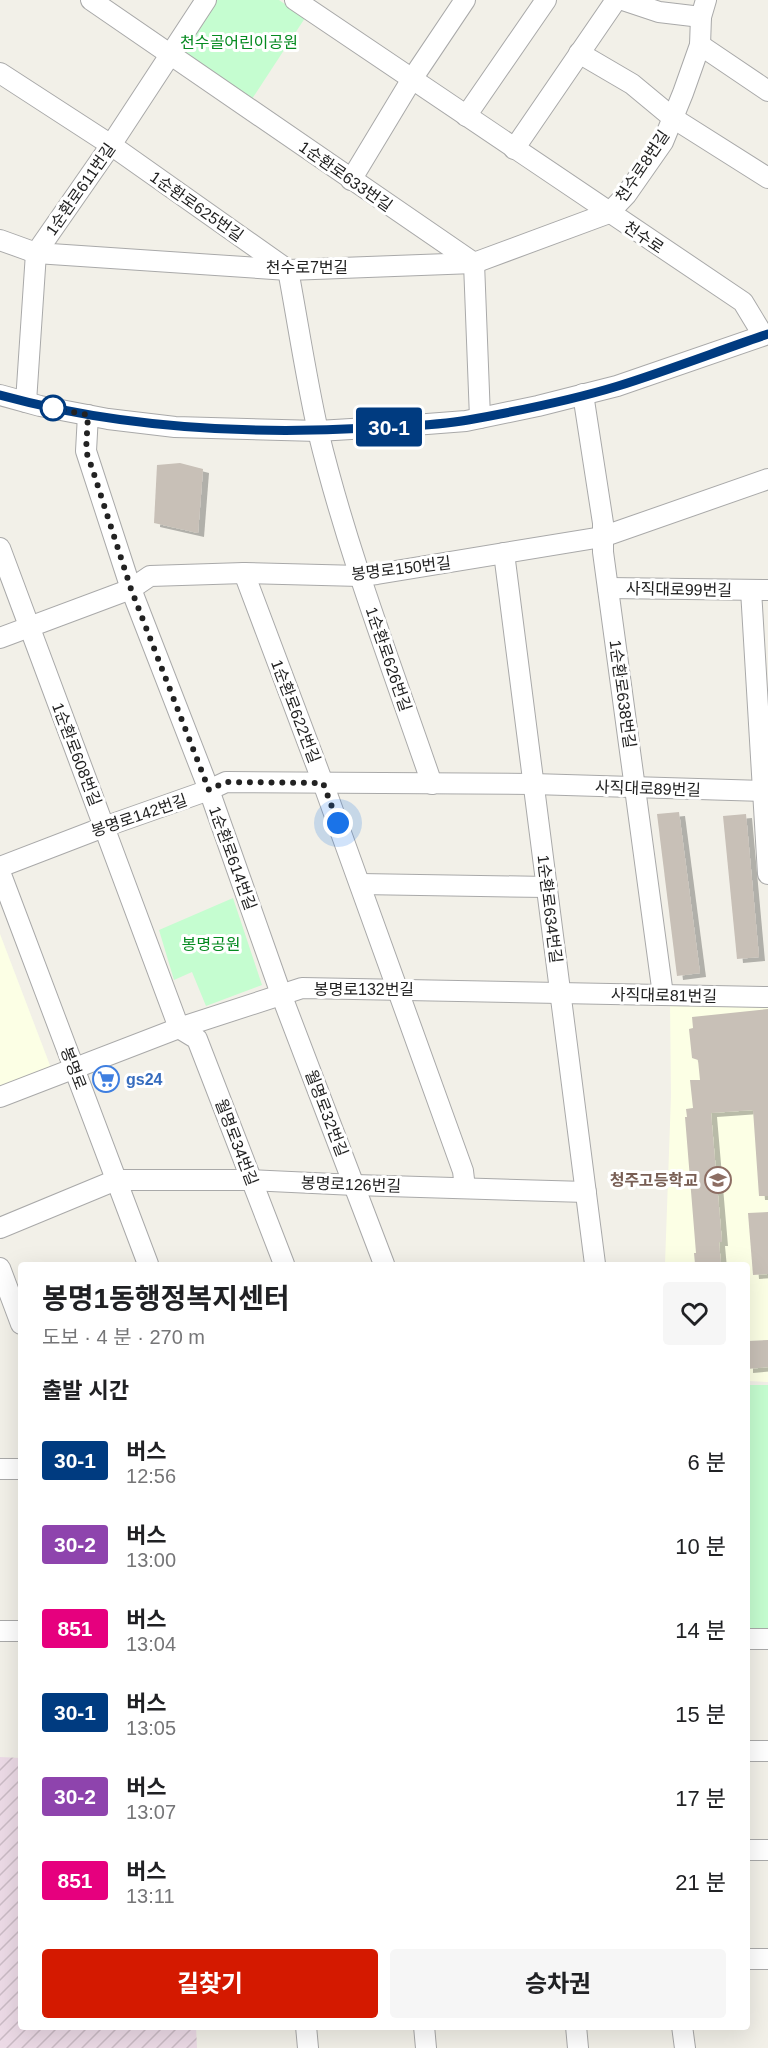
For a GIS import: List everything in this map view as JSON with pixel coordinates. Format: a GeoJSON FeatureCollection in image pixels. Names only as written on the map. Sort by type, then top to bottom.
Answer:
{"type":"FeatureCollection","features":[{"type":"Feature","properties":{"kind":"street","name":"1순환로633번길"},"geometry":{"type":"LineString","coordinates":[[90,0],[474,263]]}},
{"type":"Feature","properties":{"kind":"street","name":"1순환로611번길"},"geometry":{"type":"LineString","coordinates":[[26,402],[36,253],[111,145],[206,0]]}},
{"type":"Feature","properties":{"kind":"street","name":"천수로"},"geometry":{"type":"LineString","coordinates":[[295,0],[742,302],[765,334]]}},
{"type":"Feature","properties":{"kind":"street"},"geometry":{"type":"LineString","coordinates":[[351,180],[412,79],[465,0]]}},
{"type":"Feature","properties":{"kind":"street"},"geometry":{"type":"LineString","coordinates":[[466,116],[546,0]]}},
{"type":"Feature","properties":{"kind":"street"},"geometry":{"type":"LineString","coordinates":[[514,149],[615,0]]}},
{"type":"Feature","properties":{"kind":"street","name":"천수로8번길"},"geometry":{"type":"LineString","coordinates":[[609,213],[626,195],[663,142],[700,45],[704,8],[659,12],[623,0]]}},
{"type":"Feature","properties":{"kind":"street"},"geometry":{"type":"LineString","coordinates":[[700,45],[768,91]]}},
{"type":"Feature","properties":{"kind":"street","name":"천수로8번길"},"geometry":{"type":"LineString","coordinates":[[579,53],[632,84],[673,118]]}},
{"type":"Feature","properties":{"kind":"street","name":"1순환로625번길"},"geometry":{"type":"LineString","coordinates":[[0,73],[111,145],[288,270]]}},
{"type":"Feature","properties":{"kind":"street"},"geometry":{"type":"LineString","coordinates":[[673,118],[768,178]]}},
{"type":"Feature","properties":{"kind":"street","name":"천수로7번길"},"geometry":{"type":"LineString","coordinates":[[0,240],[36,253],[288,270],[474,263],[609,213]]}},
{"type":"Feature","properties":{"kind":"street"},"geometry":{"type":"LineString","coordinates":[[474,263],[480,418]]}},
{"type":"Feature","properties":{"kind":"street"},"geometry":{"type":"LineString","coordinates":[[288,270],[318,430]]}},
{"type":"Feature","properties":{"kind":"street"},"geometry":{"type":"LineString","coordinates":[[0,395],[88,415],[176,427],[318,430],[401,426],[480,418],[617,386],[765,334]]}},
{"type":"Feature","properties":{"kind":"street","name":"1순환로638번길"},"geometry":{"type":"LineString","coordinates":[[584,394],[603,523],[602,537],[608,588],[663,994]]}},
{"type":"Feature","properties":{"kind":"street","name":"1순환로614번길"},"geometry":{"type":"LineString","coordinates":[[88,415],[86,451],[131,589],[209,790],[281,994]]}},
{"type":"Feature","properties":{"kind":"street","name":"1순환로626번길"},"geometry":{"type":"LineString","coordinates":[[318,430],[360,576],[432,784]]}},
{"type":"Feature","properties":{"kind":"street","name":"봉명로150번길"},"geometry":{"type":"LineString","coordinates":[[0,638],[131,589],[150,576],[244,573],[360,576],[602,537],[768,479]]}},
{"type":"Feature","properties":{"kind":"street","name":"1순환로608번길"},"geometry":{"type":"LineString","coordinates":[[0,548],[179,1028]]}},
{"type":"Feature","properties":{"kind":"street","name":"1순환로634번길"},"geometry":{"type":"LineString","coordinates":[[504,553],[595,1262]]}},
{"type":"Feature","properties":{"kind":"street","name":"1순환로622번길"},"geometry":{"type":"LineString","coordinates":[[244,573],[398,989],[463,1171],[465,1188]]}},
{"type":"Feature","properties":{"kind":"street","name":"사직대로99번길"},"geometry":{"type":"LineString","coordinates":[[608,588],[759,590],[758,700],[766,791]]}},
{"type":"Feature","properties":{"kind":"street","name":"봉명로142번길"},"geometry":{"type":"LineString","coordinates":[[0,867],[226,782],[533,784]]}},
{"type":"Feature","properties":{"kind":"street","name":"사직대로89번길"},"geometry":{"type":"LineString","coordinates":[[533,784],[766,791]]}},
{"type":"Feature","properties":{"kind":"street"},"geometry":{"type":"LineString","coordinates":[[766,791],[768,874]]}},
{"type":"Feature","properties":{"kind":"street","name":"봉명로"},"geometry":{"type":"LineString","coordinates":[[0,872],[147,1262]]}},
{"type":"Feature","properties":{"kind":"street"},"geometry":{"type":"LineString","coordinates":[[360,884],[547,887]]}},
{"type":"Feature","properties":{"kind":"street","name":"봉명로132번길"},"geometry":{"type":"LineString","coordinates":[[0,1097],[179,1028],[302,988],[560,992]]}},
{"type":"Feature","properties":{"kind":"street","name":"사직대로81번길"},"geometry":{"type":"LineString","coordinates":[[560,992],[768,997]]}},
{"type":"Feature","properties":{"kind":"street","name":"월명로32번길"},"geometry":{"type":"LineString","coordinates":[[281,994],[383,1262]]}},
{"type":"Feature","properties":{"kind":"street","name":"월명로34번길"},"geometry":{"type":"LineString","coordinates":[[179,1028],[197,1039],[283,1262]]}},
{"type":"Feature","properties":{"kind":"street"},"geometry":{"type":"LineString","coordinates":[[0,1228],[116,1180]]}},
{"type":"Feature","properties":{"kind":"street","name":"봉명로126번길"},"geometry":{"type":"LineString","coordinates":[[116,1180],[251,1180],[586,1192]]}},
{"type":"Feature","properties":{"kind":"street"},"geometry":{"type":"LineString","coordinates":[[0,1268],[18,1316]]}},
{"type":"Feature","properties":{"kind":"street"},"geometry":{"type":"LineString","coordinates":[[0,1469],[18,1469]]}},
{"type":"Feature","properties":{"kind":"street"},"geometry":{"type":"LineString","coordinates":[[0,1631],[18,1631]]}},
{"type":"Feature","properties":{"kind":"street"},"geometry":{"type":"LineString","coordinates":[[750,1639],[768,1639]]}},
{"type":"Feature","properties":{"kind":"street"},"geometry":{"type":"LineString","coordinates":[[750,1751],[768,1751]]}},
{"type":"Feature","properties":{"kind":"street"},"geometry":{"type":"LineString","coordinates":[[750,1850],[768,1850]]}},
{"type":"Feature","properties":{"kind":"street"},"geometry":{"type":"LineString","coordinates":[[750,1959],[768,1959]]}},
{"type":"Feature","properties":{"kind":"street"},"geometry":{"type":"LineString","coordinates":[[306,2030],[308,2048]]}},
{"type":"Feature","properties":{"kind":"street"},"geometry":{"type":"LineString","coordinates":[[424,2030],[426,2048]]}},
{"type":"Feature","properties":{"kind":"street"},"geometry":{"type":"LineString","coordinates":[[576,2030],[578,2048]]}},
{"type":"Feature","properties":{"kind":"street"},"geometry":{"type":"LineString","coordinates":[[683,2030],[685,2048]]}},
{"type":"Feature","properties":{"kind":"shaded area"},"geometry":{"type":"Polygon","coordinates":[[[0,934],[51,1068],[0,1087],[0,934]]]}},
{"type":"Feature","properties":{"kind":"shaded area","name":"청주고등학교"},"geometry":{"type":"Polygon","coordinates":[[[670,1001],[768,1004],[768,1382],[750,1381],[750,1262],[665,1262],[671,1096],[670,1001]]]}},
{"type":"Feature","properties":{"kind":"shaded area"},"geometry":{"type":"Polygon","coordinates":[[[0,1757],[18,1758],[18,2030],[196,2030],[197,2048],[0,2048],[0,1757]]]}},
{"type":"Feature","properties":{"kind":"green space","name":"천수골어린이공원"},"geometry":{"type":"Polygon","coordinates":[[[213,0],[279,0],[305,18],[250,102],[187,57],[184,46],[213,0]]]}},
{"type":"Feature","properties":{"kind":"green space","name":"봉명공원"},"geometry":{"type":"Polygon","coordinates":[[[233,898],[262,985],[206,1006],[192,972],[174,980],[159,930],[233,898]]]}},
{"type":"Feature","properties":{"kind":"green space"},"geometry":{"type":"Polygon","coordinates":[[[750,1385],[768,1385],[768,1631],[750,1630],[750,1385]]]}},
{"type":"Feature","properties":{"kind":"building"},"geometry":{"type":"Polygon","coordinates":[[[180,463],[203,469],[198,533],[154,523],[157,465],[180,463]]]}},
{"type":"Feature","properties":{"kind":"building"},"geometry":{"type":"Polygon","coordinates":[[[679,812],[700,973],[677,976],[657,814],[679,812]]]}},
{"type":"Feature","properties":{"kind":"building"},"geometry":{"type":"Polygon","coordinates":[[[746,814],[759,957],[737,959],[723,816],[746,814]]]}},
{"type":"Feature","properties":{"kind":"building"},"geometry":{"type":"Polygon","coordinates":[[[768,1009],[768,1196],[759,1196],[753,1110],[711,1113],[722,1242],[719,1242],[721,1262],[695,1262],[685,1117],[687,1117],[686,1109],[693,1108],[690,1080],[700,1080],[698,1060],[692,1058],[689,1029],[693,1028],[692,1017],[768,1009]]]}},
{"type":"Feature","properties":{"kind":"building"},"geometry":{"type":"Polygon","coordinates":[[[768,1212],[768,1274],[753,1275],[748,1213],[768,1212]]]}},
{"type":"Feature","properties":{"kind":"building"},"geometry":{"type":"Polygon","coordinates":[[[768,1340],[768,1367],[750,1369],[750,1341],[768,1340]]]}},
{"type":"Feature","properties":{"kind":"bus line","name":"30-1"},"geometry":{"type":"LineString","coordinates":[[0,395],[40,406],[108,419],[176,427],[318,430],[466,421],[617,386],[768,334]]}},
{"type":"Feature","properties":{"kind":"place","name":"gs24"},"geometry":{"type":"Point","coordinates":[106,1079]}},
{"type":"Feature","properties":{"kind":"place","name":"청주고등학교"},"geometry":{"type":"Point","coordinates":[718,1180]}},
{"type":"Feature","properties":{"kind":"route"},"geometry":{"type":"LineString","coordinates":[[53,408],[88,415],[86,451],[131,589],[209,790],[226,782],[323,783],[338,823]]}}]}
